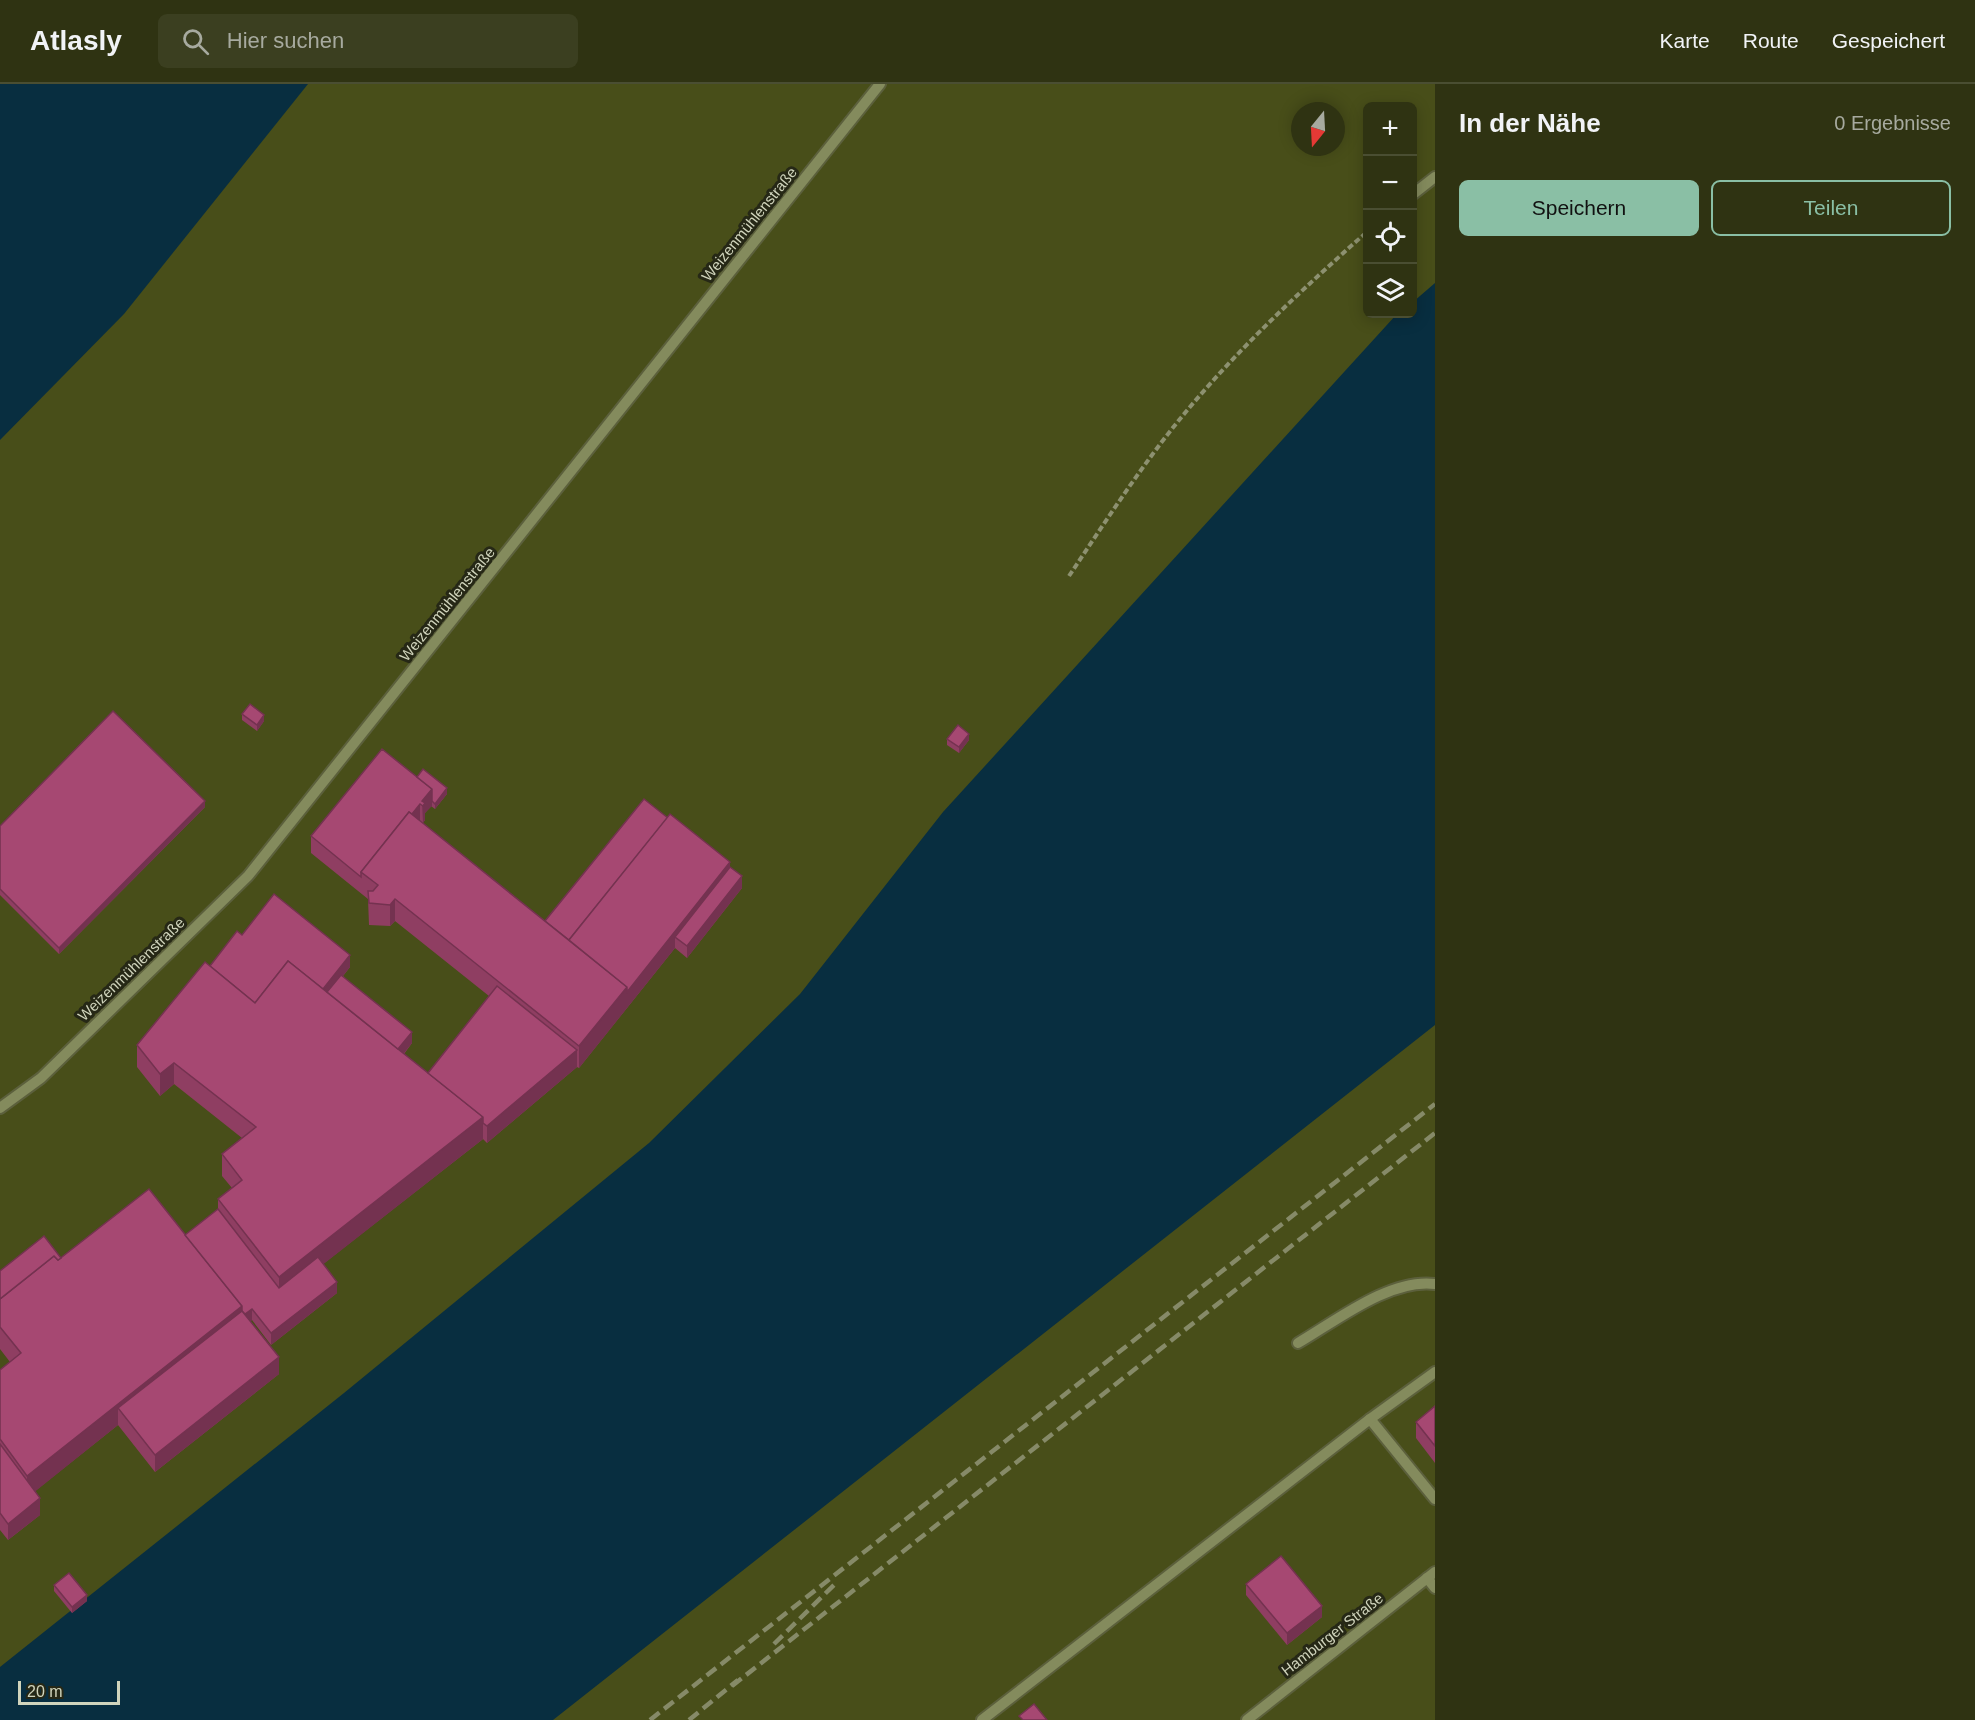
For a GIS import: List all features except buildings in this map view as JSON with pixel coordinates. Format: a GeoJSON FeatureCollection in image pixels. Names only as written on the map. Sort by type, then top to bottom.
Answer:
{"type":"FeatureCollection","features":[{"type":"Feature","properties":{"kind":"street","name":"Weizenmühlenstraße"},"geometry":{"type":"LineString","coordinates":[[0,1108],[41,1078],[248,876],[880,84]]}},
{"type":"Feature","properties":{"kind":"street"},"geometry":{"type":"LineString","coordinates":[[1417,192],[1435,177]]}},
{"type":"Feature","properties":{"kind":"street"},"geometry":{"type":"LineString","coordinates":[[1298,1343],[1389,1290],[1421,1282],[1435,1284]]}},
{"type":"Feature","properties":{"kind":"street"},"geometry":{"type":"LineString","coordinates":[[982,1720],[1370,1419],[1435,1372]]}},
{"type":"Feature","properties":{"kind":"street"},"geometry":{"type":"LineString","coordinates":[[1370,1419],[1435,1499]]}},
{"type":"Feature","properties":{"kind":"street"},"geometry":{"type":"LineString","coordinates":[[1431,1575],[1435,1588]]}},
{"type":"Feature","properties":{"kind":"street","name":"Hamburger Straße"},"geometry":{"type":"LineString","coordinates":[[1247,1720],[1431,1575]]}},
{"type":"Feature","properties":{"kind":"path"},"geometry":{"type":"LineString","coordinates":[[1069,576],[1152,454],[1210,383],[1296,295],[1363,235]]}},
{"type":"Feature","properties":{"kind":"shaded area"},"geometry":{"type":"Polygon","coordinates":[[[0,84],[1435,84],[1435,1720],[0,1720],[0,84]]]}},
{"type":"Feature","properties":{"kind":"water"},"geometry":{"type":"Polygon","coordinates":[[[0,84],[308,84],[124,314],[0,440],[0,84]]]}},
{"type":"Feature","properties":{"kind":"water"},"geometry":{"type":"Polygon","coordinates":[[[1435,283],[1435,1025],[553,1720],[0,1720],[0,1667],[344,1393],[649,1143],[800,994],[943,812],[1393,318],[1417,318],[1417,299],[1435,283]]]}},
{"type":"Feature","properties":{"kind":"railway"},"geometry":{"type":"LineString","coordinates":[[650,1720],[1435,1104]]}},
{"type":"Feature","properties":{"kind":"railway"},"geometry":{"type":"LineString","coordinates":[[732,1686],[1435,1133]]}},
{"type":"Feature","properties":{"kind":"railway"},"geometry":{"type":"LineString","coordinates":[[774,1644],[836,1583]]}},
{"type":"Feature","properties":{"kind":"railway"},"geometry":{"type":"LineString","coordinates":[[689,1720],[738,1680]]}}]}
